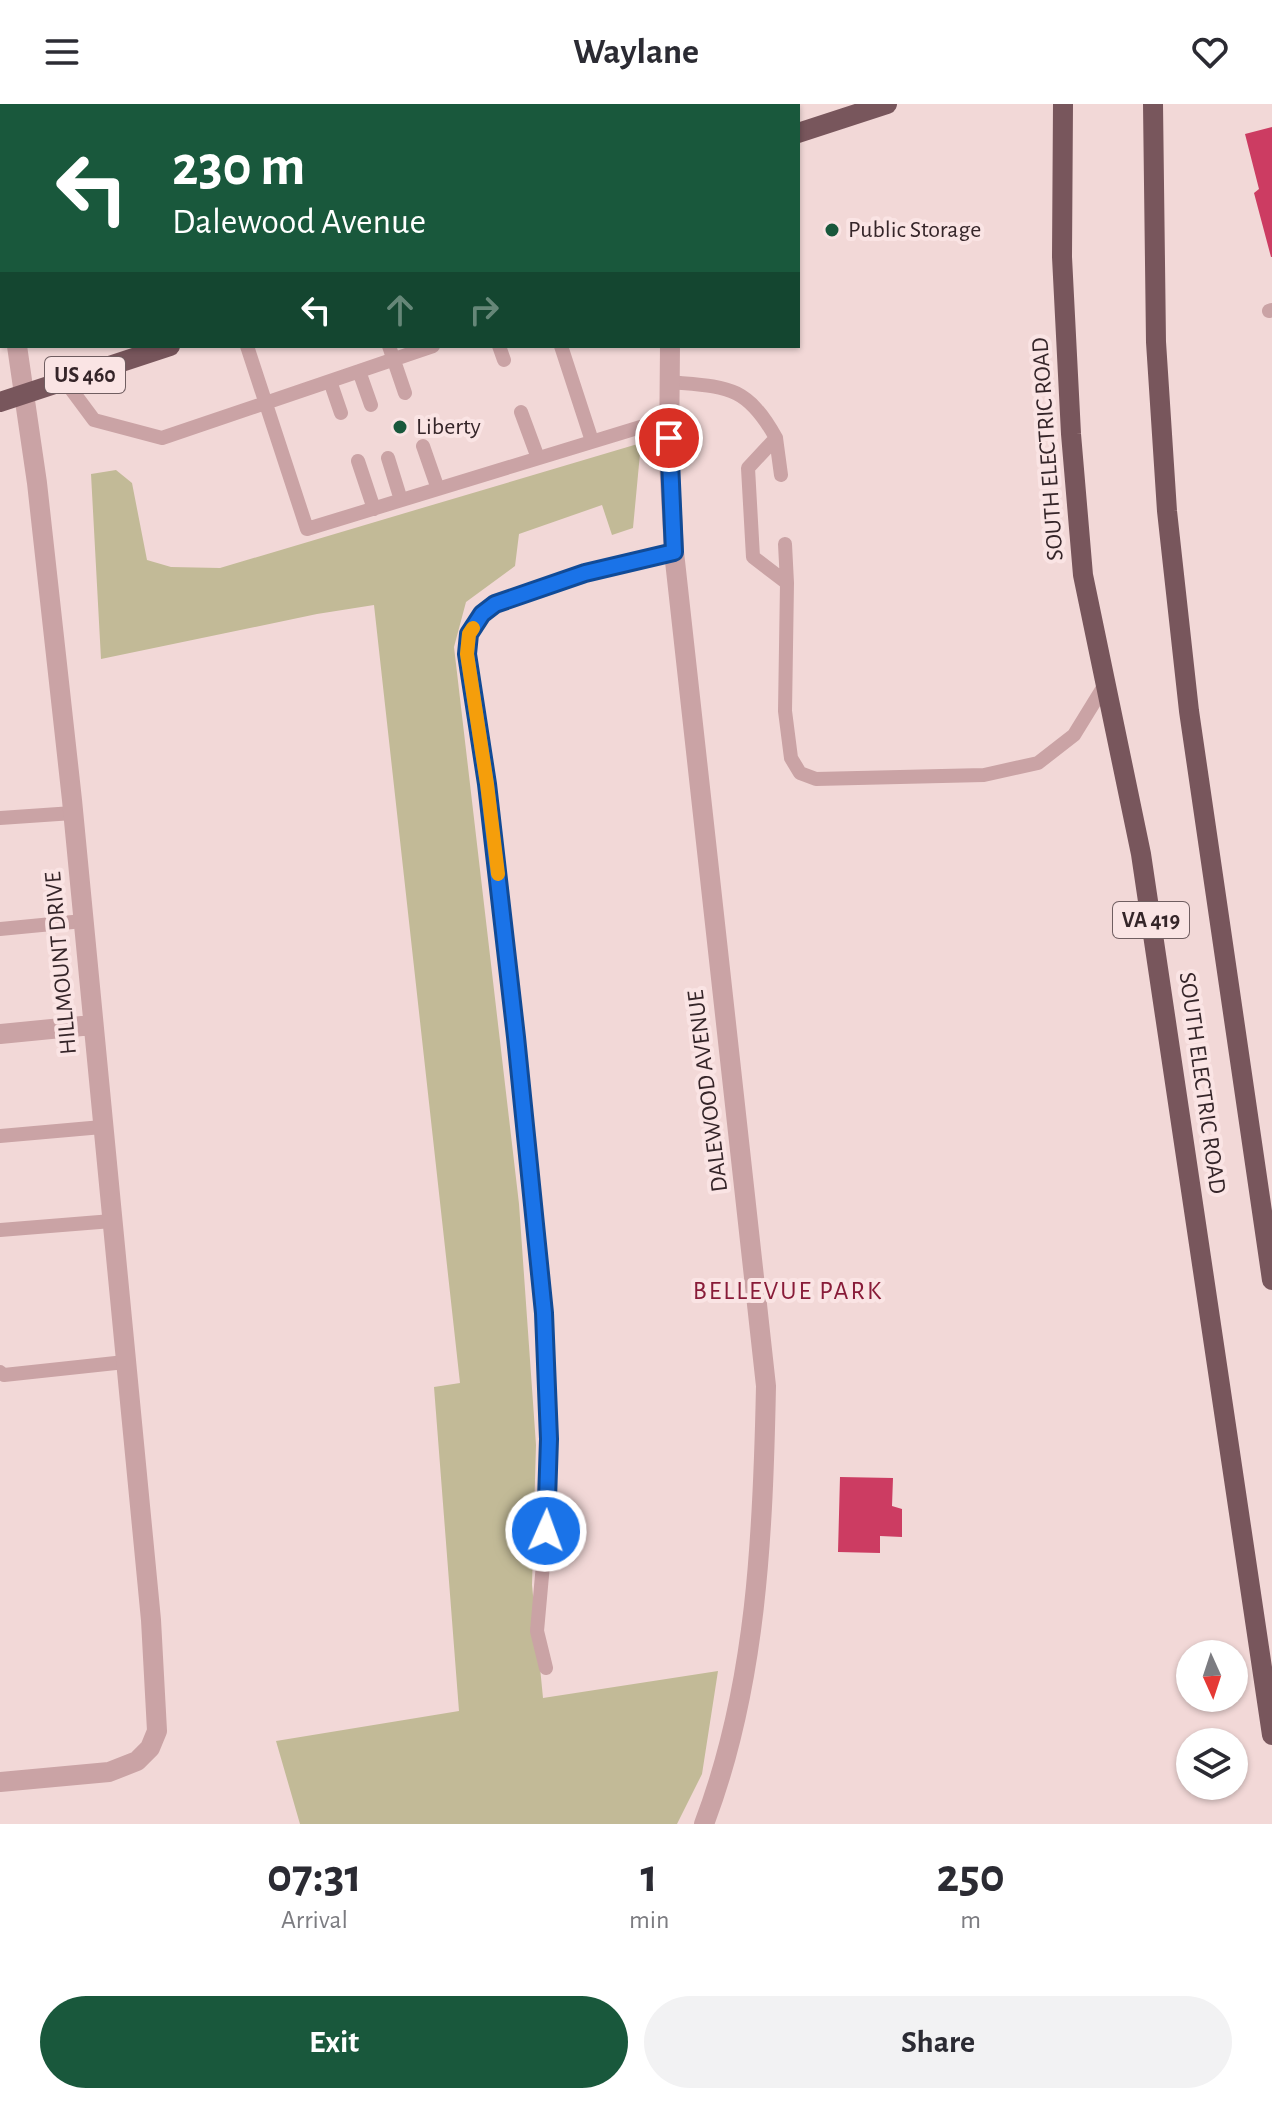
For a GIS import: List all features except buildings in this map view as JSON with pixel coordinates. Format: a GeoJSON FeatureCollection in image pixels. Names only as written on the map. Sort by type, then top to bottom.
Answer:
{"type":"FeatureCollection","features":[{"type":"Feature","properties":{"kind":"main road"},"geometry":{"type":"LineString","coordinates":[[800,132],[887,104]]}},
{"type":"Feature","properties":{"kind":"main road","name":"SOUTH ELECTRIC ROAD"},"geometry":{"type":"LineString","coordinates":[[1063,104],[1062,257],[1071,434],[1083,575],[1141,854],[1272,1735]]}},
{"type":"Feature","properties":{"kind":"main road","name":"SOUTH ELECTRIC ROAD"},"geometry":{"type":"LineString","coordinates":[[1153,104],[1156,342],[1167,511],[1189,711],[1272,1280]]}},
{"type":"Feature","properties":{"kind":"main road","name":"US 460"},"geometry":{"type":"LineString","coordinates":[[0,402],[164,348]]}},
{"type":"Feature","properties":{"kind":"street","name":"HILLMOUNT DRIVE"},"geometry":{"type":"LineString","coordinates":[[0,1782],[109,1772],[137,1761],[150,1748],[157,1731],[151,1620],[73,813],[17,348]]}},
{"type":"Feature","properties":{"kind":"street","name":"DALEWOOD AVENUE"},"geometry":{"type":"LineString","coordinates":[[670,348],[674,552],[766,1386],[764,1498],[757,1592],[734,1726],[704,1824]]}},
{"type":"Feature","properties":{"kind":"street"},"geometry":{"type":"LineString","coordinates":[[0,1034],[92,1025]]}},
{"type":"Feature","properties":{"kind":"lane"},"geometry":{"type":"LineString","coordinates":[[248,348],[307,529],[670,418]]}},
{"type":"Feature","properties":{"kind":"lane"},"geometry":{"type":"LineString","coordinates":[[65,381],[94,420],[162,438],[359,371],[392,353],[421,348]]}},
{"type":"Feature","properties":{"kind":"lane"},"geometry":{"type":"LineString","coordinates":[[562,348],[592,441]]}},
{"type":"Feature","properties":{"kind":"lane"},"geometry":{"type":"LineString","coordinates":[[392,353],[405,393]]}},
{"type":"Feature","properties":{"kind":"lane"},"geometry":{"type":"LineString","coordinates":[[359,371],[371,405]]}},
{"type":"Feature","properties":{"kind":"lane"},"geometry":{"type":"LineString","coordinates":[[330,381],[341,413]]}},
{"type":"Feature","properties":{"kind":"lane"},"geometry":{"type":"LineString","coordinates":[[669,382],[724,386],[748,399],[762,413],[776,438],[781,475]]}},
{"type":"Feature","properties":{"kind":"lane"},"geometry":{"type":"LineString","coordinates":[[521,412],[538,458]]}},
{"type":"Feature","properties":{"kind":"lane"},"geometry":{"type":"LineString","coordinates":[[776,438],[748,468],[753,557],[787,583]]}},
{"type":"Feature","properties":{"kind":"lane"},"geometry":{"type":"LineString","coordinates":[[423,446],[438,489]]}},
{"type":"Feature","properties":{"kind":"lane"},"geometry":{"type":"LineString","coordinates":[[388,458],[401,500]]}},
{"type":"Feature","properties":{"kind":"lane"},"geometry":{"type":"LineString","coordinates":[[358,461],[374,509]]}},
{"type":"Feature","properties":{"kind":"lane"},"geometry":{"type":"LineString","coordinates":[[785,544],[785,711],[791,758],[800,773],[816,779],[984,775],[1038,763],[1074,735],[1106,683]]}},
{"type":"Feature","properties":{"kind":"lane"},"geometry":{"type":"LineString","coordinates":[[546,1668],[537,1631],[546,1531],[549,1439],[544,1313],[487,784],[467,654],[469,634],[482,614],[495,604],[585,573],[674,552]]}},
{"type":"Feature","properties":{"kind":"lane"},"geometry":{"type":"LineString","coordinates":[[0,818],[73,813]]}},
{"type":"Feature","properties":{"kind":"lane"},"geometry":{"type":"LineString","coordinates":[[0,929],[83,921]]}},
{"type":"Feature","properties":{"kind":"lane"},"geometry":{"type":"LineString","coordinates":[[0,1136],[102,1127]]}},
{"type":"Feature","properties":{"kind":"lane"},"geometry":{"type":"LineString","coordinates":[[0,1230],[112,1221]]}},
{"type":"Feature","properties":{"kind":"lane"},"geometry":{"type":"LineString","coordinates":[[0,1372],[4,1375],[125,1362]]}},
{"type":"Feature","properties":{"kind":"shaded area"},"geometry":{"type":"Polygon","coordinates":[[[641,443],[633,528],[612,535],[602,505],[519,534],[515,566],[466,602],[454,647],[519,1204],[536,1445],[532,1585],[543,1698],[718,1671],[702,1774],[677,1824],[300,1824],[276,1741],[459,1711],[434,1387],[460,1383],[374,605],[101,659],[91,474],[116,470],[132,483],[147,560],[171,567],[220,568],[641,443]]]}},
{"type":"Feature","properties":{"kind":"slow traffic"},"geometry":{"type":"LineString","coordinates":[[473,628],[469,634],[467,654],[498,874]]}},
{"type":"Feature","properties":{"kind":"place","name":"Public Storage"},"geometry":{"type":"Point","coordinates":[832,230]}},
{"type":"Feature","properties":{"kind":"place","name":"Liberty"},"geometry":{"type":"Point","coordinates":[400,427]}},
{"type":"Feature","properties":{"kind":"district","name":"BELLEVUE PARK"},"geometry":{"type":"Point","coordinates":[788,1291]}},
{"type":"Feature","properties":{"kind":"route"},"geometry":{"type":"LineString","coordinates":[[546,1531],[549,1439],[544,1313],[487,784],[467,654],[469,634],[482,614],[495,604],[585,573],[674,552],[669,438]]}}]}
